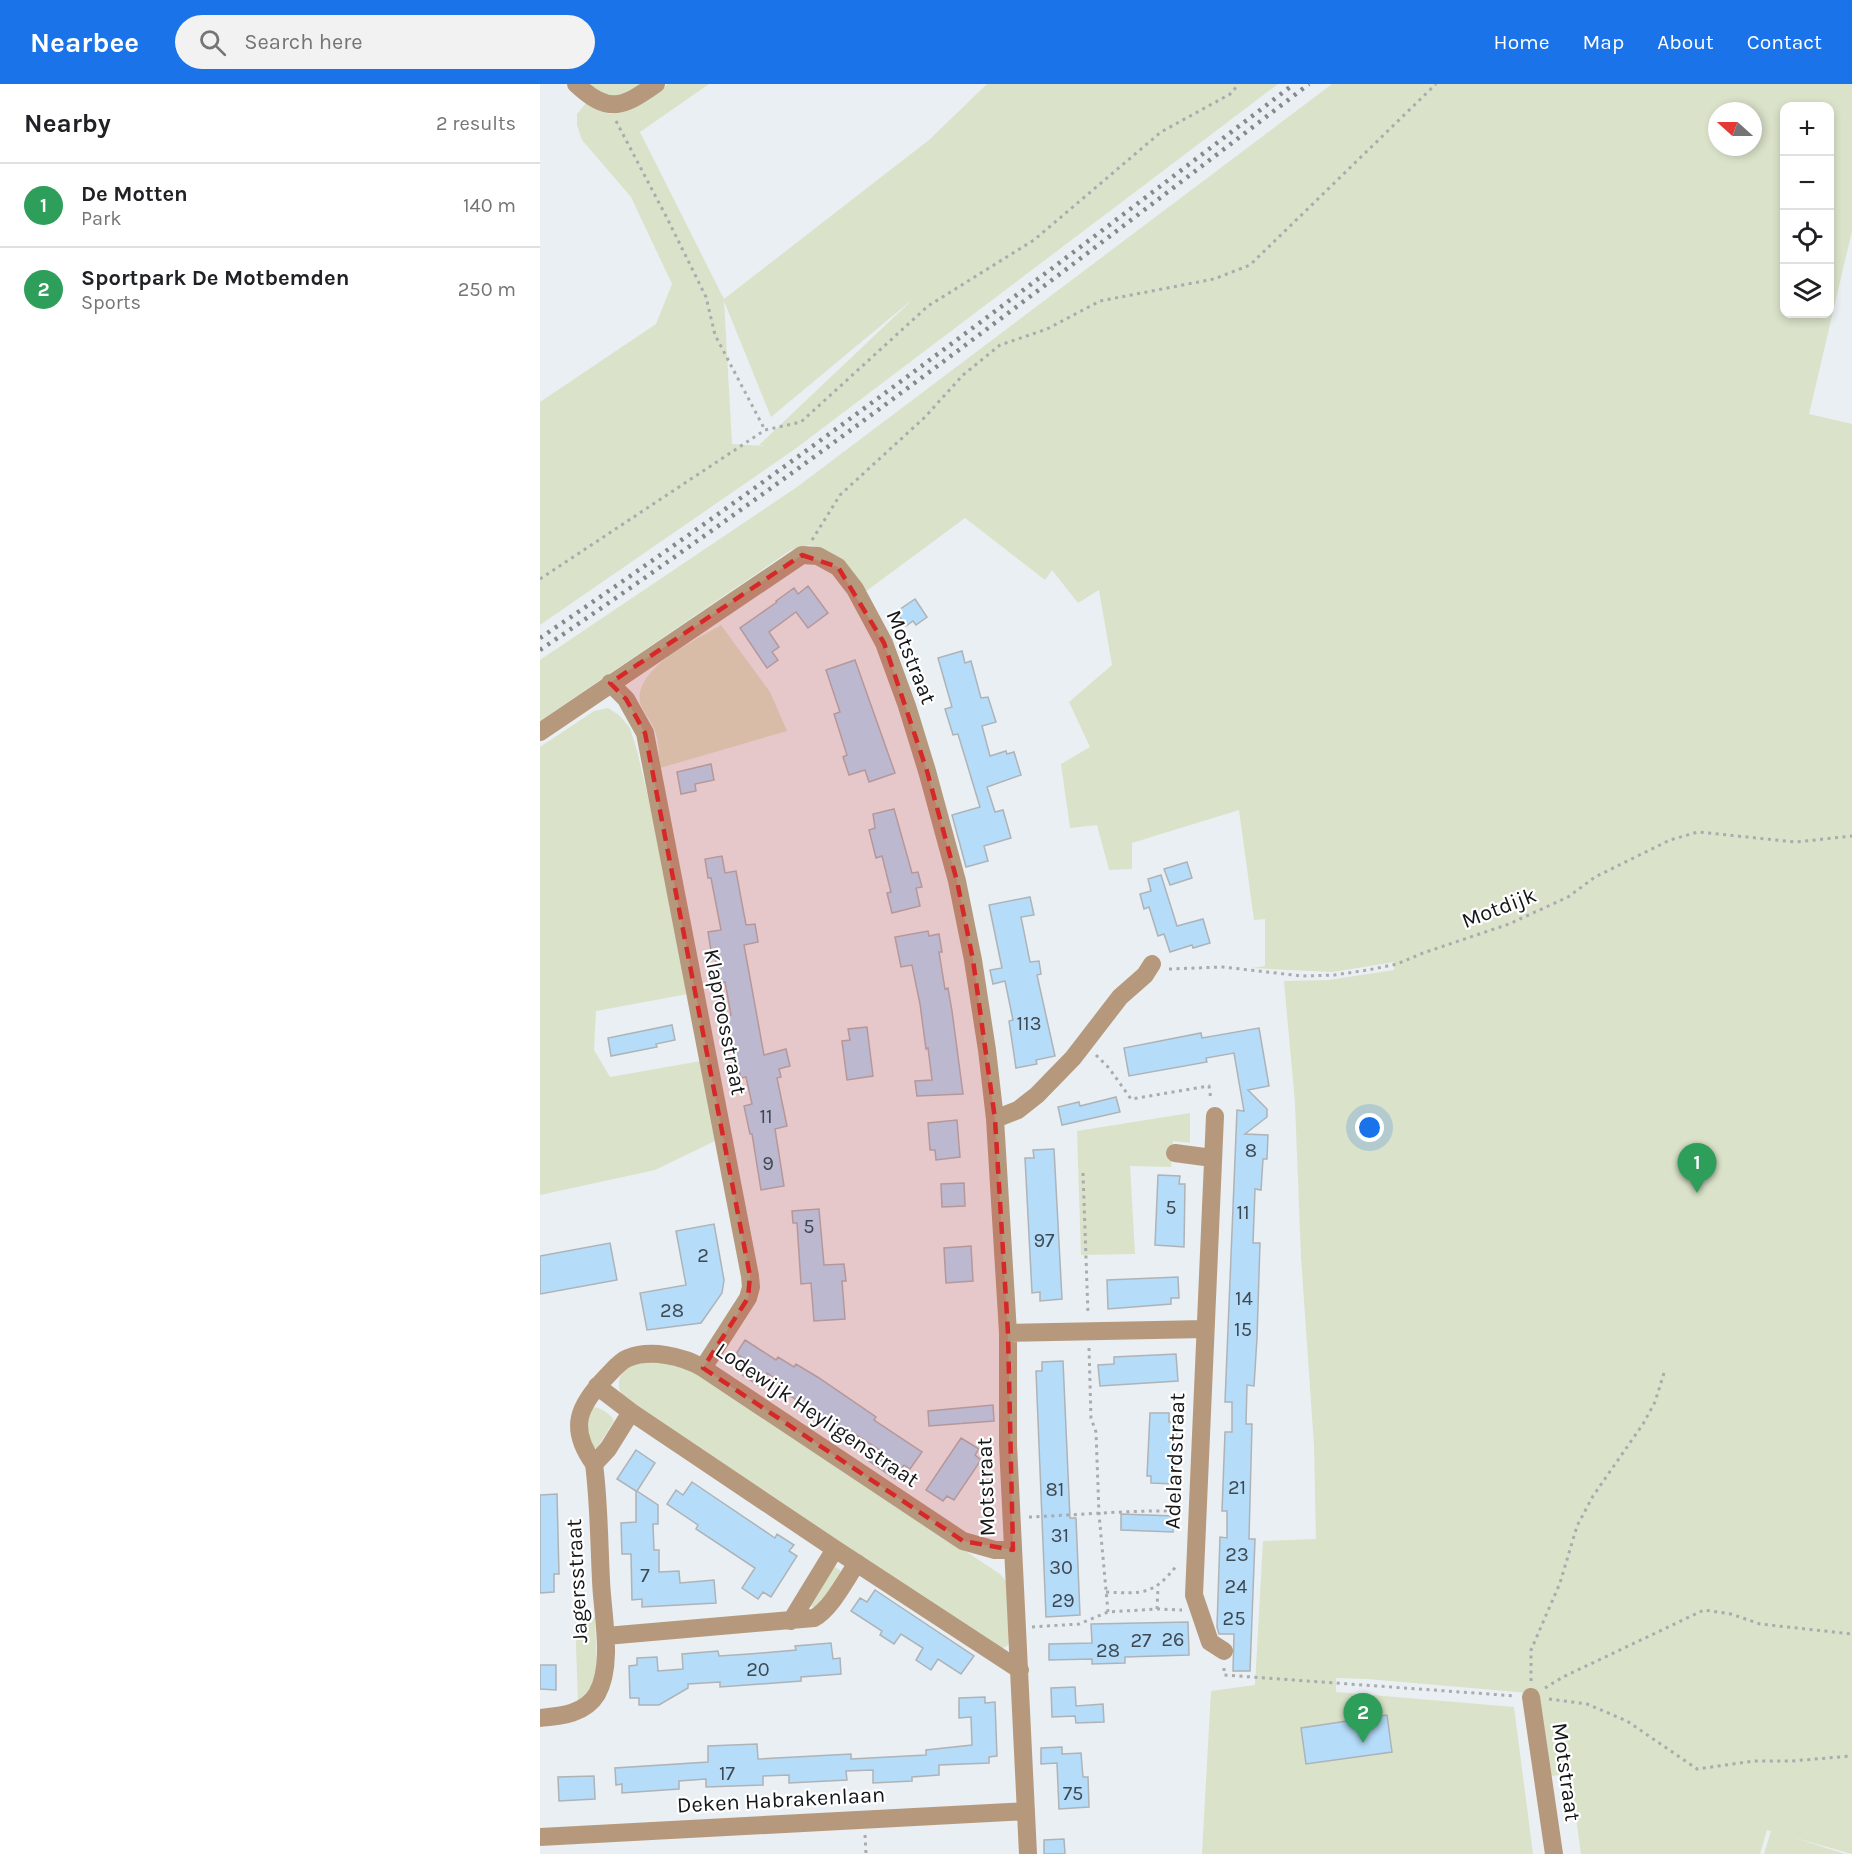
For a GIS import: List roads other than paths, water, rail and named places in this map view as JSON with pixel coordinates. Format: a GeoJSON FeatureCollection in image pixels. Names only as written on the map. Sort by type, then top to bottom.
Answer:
{"type":"FeatureCollection","features":[{"type":"Feature","properties":{"kind":"street"},"geometry":{"type":"LineString","coordinates":[[576,84],[592,99],[611,105],[633,100],[656,84]]}},
{"type":"Feature","properties":{"kind":"street","name":"Motstraat"},"geometry":{"type":"LineString","coordinates":[[610,683],[802,555],[818,556],[838,567],[855,589],[884,643],[907,706],[957,881],[973,960],[995,1119],[1008,1333],[1008,1445],[1028,1854]]}},
{"type":"Feature","properties":{"kind":"street"},"geometry":{"type":"LineString","coordinates":[[540,732],[610,683]]}},
{"type":"Feature","properties":{"kind":"street","name":"Klaproosstraat"},"geometry":{"type":"LineString","coordinates":[[610,683],[626,699],[645,733],[750,1276],[751,1287],[748,1298],[703,1368]]}},
{"type":"Feature","properties":{"kind":"street"},"geometry":{"type":"LineString","coordinates":[[995,1119],[1018,1110],[1037,1095],[1082,1046],[1120,997],[1148,969]]}},
{"type":"Feature","properties":{"kind":"street","name":"Adelardstraat"},"geometry":{"type":"LineString","coordinates":[[1215,1116],[1194,1595],[1210,1642],[1224,1651]]}},
{"type":"Feature","properties":{"kind":"street"},"geometry":{"type":"LineString","coordinates":[[1175,1153],[1212,1158]]}},
{"type":"Feature","properties":{"kind":"street"},"geometry":{"type":"LineString","coordinates":[[1008,1333],[1205,1329]]}},
{"type":"Feature","properties":{"kind":"street","name":"Lodewijk Heyligenstraat"},"geometry":{"type":"LineString","coordinates":[[594,1464],[582,1445],[578,1424],[584,1403],[597,1386],[627,1358],[664,1354],[681,1357],[703,1368],[963,1541],[995,1550],[1013,1550]]}},
{"type":"Feature","properties":{"kind":"street"},"geometry":{"type":"LineString","coordinates":[[597,1386],[835,1549],[1020,1670]]}},
{"type":"Feature","properties":{"kind":"street"},"geometry":{"type":"LineString","coordinates":[[594,1464],[608,1449],[632,1412]]}},
{"type":"Feature","properties":{"kind":"street","name":"Jagersstraat"},"geometry":{"type":"LineString","coordinates":[[540,1718],[569,1714],[590,1703],[597,1694],[602,1681],[606,1636],[602,1606],[594,1464]]}},
{"type":"Feature","properties":{"kind":"street"},"geometry":{"type":"LineString","coordinates":[[791,1621],[835,1549]]}},
{"type":"Feature","properties":{"kind":"street"},"geometry":{"type":"LineString","coordinates":[[606,1636],[814,1618],[820,1615],[857,1563]]}},
{"type":"Feature","properties":{"kind":"street","name":"Motstraat"},"geometry":{"type":"LineString","coordinates":[[1531,1697],[1554,1854]]}},
{"type":"Feature","properties":{"kind":"street","name":"Deken Habrakenlaan"},"geometry":{"type":"LineString","coordinates":[[540,1838],[1026,1811]]}},
{"type":"Feature","properties":{"kind":"railway"},"geometry":{"type":"LineString","coordinates":[[540,638],[827,436],[1294,84]]}},
{"type":"Feature","properties":{"kind":"railway"},"geometry":{"type":"LineString","coordinates":[[540,650],[833,443],[1025,301],[1309,84]]}},
{"type":"Feature","properties":{"kind":"place","name":"De Motten"},"geometry":{"type":"Point","coordinates":[1697,1193]}},
{"type":"Feature","properties":{"kind":"place","name":"Sportpark De Motbemden"},"geometry":{"type":"Point","coordinates":[1363,1743]}}]}
